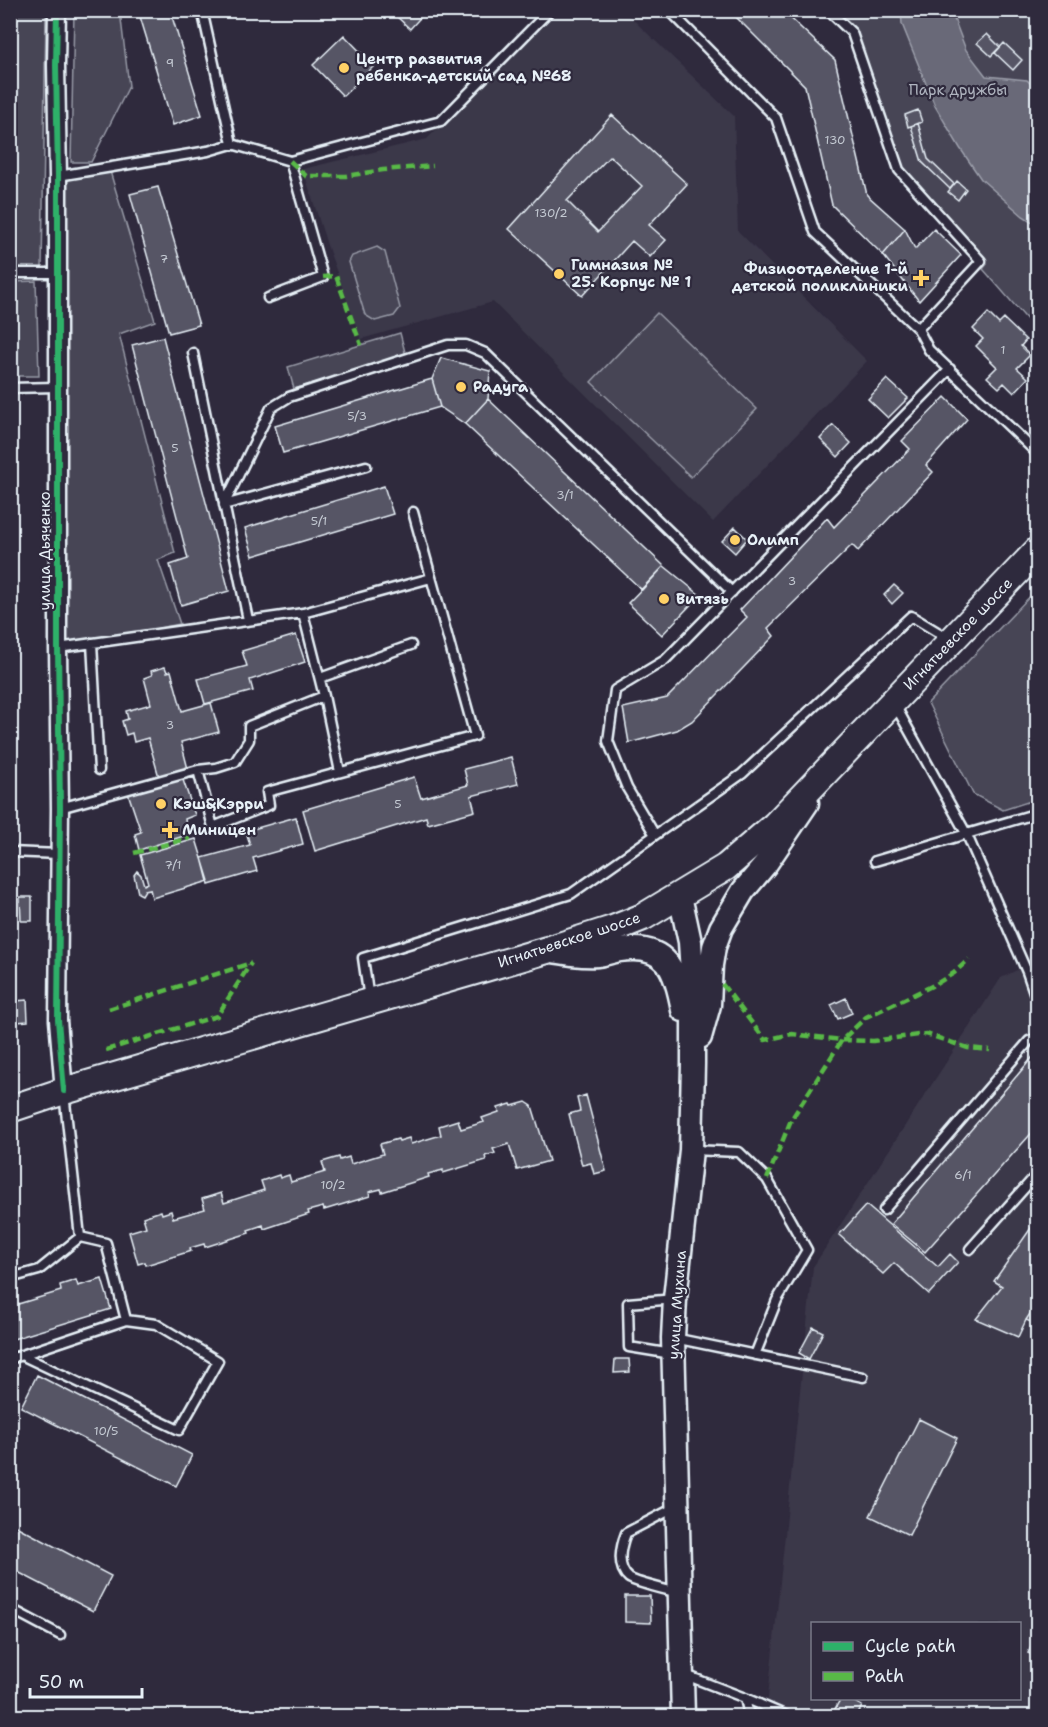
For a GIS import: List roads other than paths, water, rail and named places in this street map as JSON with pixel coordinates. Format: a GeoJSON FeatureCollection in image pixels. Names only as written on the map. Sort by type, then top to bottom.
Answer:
{"type":"FeatureCollection","features":[{"type":"Feature","properties":{"kind":"main road","name":"Игнатьевское шоссе"},"geometry":{"type":"LineString","coordinates":[[10,1109],[64,1091],[547,950],[643,917],[726,867],[775,825],[1038,550]]}},
{"type":"Feature","properties":{"kind":"main road"},"geometry":{"type":"LineString","coordinates":[[693,1065],[709,1005],[714,946],[721,928],[743,891],[765,865],[835,763]]}},
{"type":"Feature","properties":{"kind":"main road","name":"улица Мухина"},"geometry":{"type":"LineString","coordinates":[[680,896],[690,942],[693,987],[691,1150],[675,1299],[673,1346],[683,1716]]}},
{"type":"Feature","properties":{"kind":"main road"},"geometry":{"type":"LineString","coordinates":[[547,950],[597,955],[642,948],[666,960],[674,971],[679,988],[693,1065]]}},
{"type":"Feature","properties":{"kind":"street","name":"улица Дьяченко"},"geometry":{"type":"LineString","coordinates":[[57,10],[60,808],[58,1020],[64,1091]]}},
{"type":"Feature","properties":{"kind":"lane"},"geometry":{"type":"LineString","coordinates":[[202,10],[232,144]]}},
{"type":"Feature","properties":{"kind":"lane"},"geometry":{"type":"LineString","coordinates":[[58,176],[232,144],[290,161],[441,121],[550,10]]}},
{"type":"Feature","properties":{"kind":"lane"},"geometry":{"type":"LineString","coordinates":[[669,10],[776,118],[815,232],[918,329],[929,350],[1037,450]]}},
{"type":"Feature","properties":{"kind":"lane"},"geometry":{"type":"LineString","coordinates":[[828,10],[852,33],[899,170],[981,261],[918,329]]}},
{"type":"Feature","properties":{"kind":"lane"},"geometry":{"type":"LineString","coordinates":[[268,298],[324,281],[290,161]]}},
{"type":"Feature","properties":{"kind":"lane"},"geometry":{"type":"LineString","coordinates":[[10,273],[58,273]]}},
{"type":"Feature","properties":{"kind":"lane"},"geometry":{"type":"LineString","coordinates":[[224,505],[271,408],[289,397],[438,348],[448,345],[466,345],[485,353],[732,591]]}},
{"type":"Feature","properties":{"kind":"lane"},"geometry":{"type":"LineString","coordinates":[[193,354],[248,620]]}},
{"type":"Feature","properties":{"kind":"lane"},"geometry":{"type":"LineString","coordinates":[[655,835],[627,789],[608,741],[615,690],[665,660],[950,369]]}},
{"type":"Feature","properties":{"kind":"lane"},"geometry":{"type":"LineString","coordinates":[[10,388],[57,387]]}},
{"type":"Feature","properties":{"kind":"lane"},"geometry":{"type":"LineString","coordinates":[[224,505],[366,466]]}},
{"type":"Feature","properties":{"kind":"lane"},"geometry":{"type":"LineString","coordinates":[[198,770],[213,827],[269,806],[267,792],[475,736],[413,513]]}},
{"type":"Feature","properties":{"kind":"lane"},"geometry":{"type":"LineString","coordinates":[[58,648],[303,612],[431,578]]}},
{"type":"Feature","properties":{"kind":"lane"},"geometry":{"type":"LineString","coordinates":[[303,612],[340,772]]}},
{"type":"Feature","properties":{"kind":"lane"},"geometry":{"type":"LineString","coordinates":[[369,1001],[363,958],[571,894],[742,774],[911,616],[951,640]]}},
{"type":"Feature","properties":{"kind":"lane"},"geometry":{"type":"LineString","coordinates":[[92,643],[99,770]]}},
{"type":"Feature","properties":{"kind":"lane"},"geometry":{"type":"LineString","coordinates":[[320,678],[411,645]]}},
{"type":"Feature","properties":{"kind":"lane"},"geometry":{"type":"LineString","coordinates":[[60,808],[235,762],[249,740],[249,726],[324,696]]}},
{"type":"Feature","properties":{"kind":"lane"},"geometry":{"type":"LineString","coordinates":[[893,702],[967,835],[1027,972],[1038,1004]]}},
{"type":"Feature","properties":{"kind":"lane"},"geometry":{"type":"LineString","coordinates":[[875,861],[1038,813]]}},
{"type":"Feature","properties":{"kind":"lane"},"geometry":{"type":"LineString","coordinates":[[10,852],[59,854]]}},
{"type":"Feature","properties":{"kind":"lane"},"geometry":{"type":"LineString","coordinates":[[1027,972],[1038,967]]}},
{"type":"Feature","properties":{"kind":"lane"},"geometry":{"type":"LineString","coordinates":[[885,1210],[1029,1041],[1038,1038]]}},
{"type":"Feature","properties":{"kind":"lane"},"geometry":{"type":"LineString","coordinates":[[64,1091],[80,1237]]}},
{"type":"Feature","properties":{"kind":"lane"},"geometry":{"type":"LineString","coordinates":[[691,1150],[739,1152],[767,1179],[807,1250],[777,1300],[755,1355]]}},
{"type":"Feature","properties":{"kind":"lane"},"geometry":{"type":"LineString","coordinates":[[970,1249],[1038,1173]]}},
{"type":"Feature","properties":{"kind":"lane"},"geometry":{"type":"LineString","coordinates":[[10,1278],[39,1270],[80,1237]]}},
{"type":"Feature","properties":{"kind":"lane"},"geometry":{"type":"LineString","coordinates":[[80,1237],[106,1243],[126,1320]]}},
{"type":"Feature","properties":{"kind":"lane"},"geometry":{"type":"LineString","coordinates":[[675,1299],[628,1303],[629,1347],[673,1346],[755,1355],[863,1377]]}},
{"type":"Feature","properties":{"kind":"lane"},"geometry":{"type":"LineString","coordinates":[[10,1359],[21,1355],[126,1320],[156,1324],[218,1361],[179,1430],[21,1355]]}},
{"type":"Feature","properties":{"kind":"lane"},"geometry":{"type":"LineString","coordinates":[[677,1506],[626,1533],[621,1545],[621,1558],[622,1569],[630,1579],[680,1593]]}},
{"type":"Feature","properties":{"kind":"lane"},"geometry":{"type":"LineString","coordinates":[[10,1611],[13,1610],[60,1635]]}},
{"type":"Feature","properties":{"kind":"lane"},"geometry":{"type":"LineString","coordinates":[[682,1674],[787,1716]]}},
{"type":"Feature","properties":{"kind":"lane"},"geometry":{"type":"LineString","coordinates":[[745,1698],[749,1716]]}},
{"type":"Feature","properties":{"kind":"water"},"geometry":{"type":"Polygon","coordinates":[[[901,11],[951,11],[966,50],[986,76],[1027,80],[1037,90],[1037,225],[1023,216],[981,179],[960,148],[935,106],[902,24],[901,11]]]}},
{"type":"Feature","properties":{"kind":"place","name":"Центр развития ребенка-детский сад №68"},"geometry":{"type":"Point","coordinates":[344,68]}},
{"type":"Feature","properties":{"kind":"place","name":"Гимназия № 25. Корпус № 1"},"geometry":{"type":"Point","coordinates":[559,274]}},
{"type":"Feature","properties":{"kind":"place","name":"Физиоотделение 1-й детской поликлиники"},"geometry":{"type":"Point","coordinates":[921,278]}},
{"type":"Feature","properties":{"kind":"place","name":"Радуга"},"geometry":{"type":"Point","coordinates":[461,387]}},
{"type":"Feature","properties":{"kind":"place","name":"Олимп"},"geometry":{"type":"Point","coordinates":[735,540]}},
{"type":"Feature","properties":{"kind":"place","name":"Витязь"},"geometry":{"type":"Point","coordinates":[664,599]}},
{"type":"Feature","properties":{"kind":"place","name":"Кэш&Кэрри"},"geometry":{"type":"Point","coordinates":[161,804]}},
{"type":"Feature","properties":{"kind":"place","name":"Миницен"},"geometry":{"type":"Point","coordinates":[170,830]}},
{"type":"Feature","properties":{"kind":"park label","name":"Парк дружбы"},"geometry":{"type":"Point","coordinates":[958,90]}}]}
